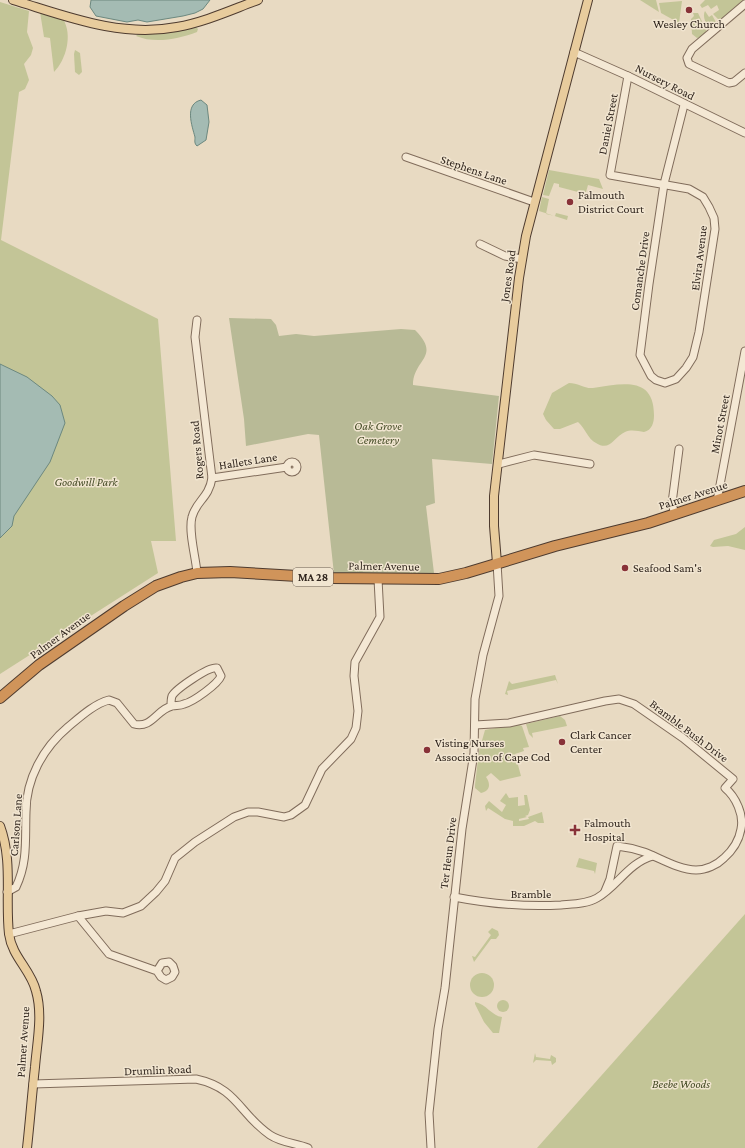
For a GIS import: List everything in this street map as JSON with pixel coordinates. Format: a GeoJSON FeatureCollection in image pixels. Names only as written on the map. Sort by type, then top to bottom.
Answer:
{"type":"FeatureCollection","features":[{"type":"Feature","properties":{"kind":"highway","name":"Palmer Avenue"},"geometry":{"type":"LineString","coordinates":[[0,698],[39,665],[143,593],[171,580],[198,573],[230,572],[378,579],[438,579],[458,576],[549,548],[639,526],[745,491]]}},
{"type":"Feature","properties":{"kind":"main road"},"geometry":{"type":"LineString","coordinates":[[13,0],[109,27],[141,30],[167,29],[198,22],[258,0]]}},
{"type":"Feature","properties":{"kind":"main road","name":"Jones Road"},"geometry":{"type":"LineString","coordinates":[[497,563],[494,508],[522,259],[534,202],[588,0]]}},
{"type":"Feature","properties":{"kind":"main road","name":"Palmer Avenue"},"geometry":{"type":"LineString","coordinates":[[0,826],[6,847],[9,934],[11,946],[34,984],[38,1000],[39,1022],[27,1148]]}},
{"type":"Feature","properties":{"kind":"street"},"geometry":{"type":"LineString","coordinates":[[745,4],[692,49],[687,58],[689,64],[711,76],[729,83],[734,82],[745,73]]}},
{"type":"Feature","properties":{"kind":"street","name":"Nursery Road"},"geometry":{"type":"LineString","coordinates":[[574,52],[628,76],[684,105],[744,130]]}},
{"type":"Feature","properties":{"kind":"street","name":"Daniel Street"},"geometry":{"type":"LineString","coordinates":[[610,175],[628,76]]}},
{"type":"Feature","properties":{"kind":"street","name":"Comanche Drive"},"geometry":{"type":"LineString","coordinates":[[665,383],[660,382],[651,376],[640,355],[664,184],[684,105]]}},
{"type":"Feature","properties":{"kind":"street","name":"Stephens Lane"},"geometry":{"type":"LineString","coordinates":[[406,157],[534,202]]}},
{"type":"Feature","properties":{"kind":"street","name":"Elvira Avenue"},"geometry":{"type":"LineString","coordinates":[[610,175],[689,189],[703,197],[714,218],[716,229],[704,303],[692,357],[686,368],[676,379],[665,383]]}},
{"type":"Feature","properties":{"kind":"street"},"geometry":{"type":"LineString","coordinates":[[480,244],[505,256],[522,259]]}},
{"type":"Feature","properties":{"kind":"street","name":"Rogers Road"},"geometry":{"type":"LineString","coordinates":[[197,320],[195,337],[212,478],[209,492],[192,516],[191,526],[198,573]]}},
{"type":"Feature","properties":{"kind":"street","name":"Minot Street"},"geometry":{"type":"LineString","coordinates":[[717,501],[745,351]]}},
{"type":"Feature","properties":{"kind":"street"},"geometry":{"type":"LineString","coordinates":[[675,515],[672,503],[679,449]]}},
{"type":"Feature","properties":{"kind":"street"},"geometry":{"type":"LineString","coordinates":[[499,464],[534,455],[590,464]]}},
{"type":"Feature","properties":{"kind":"street","name":"Hallets Lane"},"geometry":{"type":"LineString","coordinates":[[212,478],[287,467]]}},
{"type":"Feature","properties":{"kind":"street","name":"Ter Heun Drive"},"geometry":{"type":"LineString","coordinates":[[431,1148],[429,1113],[438,1029],[445,988],[462,829],[474,753],[476,699],[480,668],[499,596],[497,563]]}},
{"type":"Feature","properties":{"kind":"street"},"geometry":{"type":"LineString","coordinates":[[9,934],[78,916],[106,911],[123,913],[141,906],[165,881],[175,858],[195,842],[234,817],[248,812],[258,812],[284,817],[291,815],[305,805],[322,769],[351,739],[356,728],[358,711],[354,676],[355,662],[380,617],[378,579]]}},
{"type":"Feature","properties":{"kind":"street","name":"Carlson Lane"},"geometry":{"type":"LineString","coordinates":[[7,892],[16,887],[26,858],[26,810],[32,780],[39,761],[57,737],[90,710],[109,700],[117,703],[122,708],[128,719],[134,724],[139,725],[150,721],[171,706],[187,703],[212,686],[220,679],[220,671],[217,668],[210,668],[177,691],[172,697],[171,706]]}},
{"type":"Feature","properties":{"kind":"street","name":"Bramble Bush Drive"},"geometry":{"type":"LineString","coordinates":[[475,725],[509,723],[619,699],[634,704],[683,738],[733,779],[725,788],[733,796],[738,805],[741,827],[736,844],[725,858],[710,867],[696,870],[617,846],[610,879],[605,891]]}},
{"type":"Feature","properties":{"kind":"street","name":"Bramble"},"geometry":{"type":"LineString","coordinates":[[454,897],[494,904],[541,906],[585,902],[597,898],[630,867],[653,856]]}},
{"type":"Feature","properties":{"kind":"street"},"geometry":{"type":"LineString","coordinates":[[78,916],[109,954],[157,971]]}},
{"type":"Feature","properties":{"kind":"street","name":"Drumlin Road"},"geometry":{"type":"LineString","coordinates":[[33,1084],[196,1079],[210,1082],[228,1093],[258,1126],[272,1136],[308,1148]]}},
{"type":"Feature","properties":{"kind":"green space"},"geometry":{"type":"Polygon","coordinates":[[[640,0],[656,0],[659,12],[640,0]]]}},
{"type":"Feature","properties":{"kind":"green space"},"geometry":{"type":"Polygon","coordinates":[[[705,0],[745,0],[745,2],[720,21],[713,14],[719,10],[717,5],[711,9],[708,5],[702,8],[700,5],[705,0]]]}},
{"type":"Feature","properties":{"kind":"green space"},"geometry":{"type":"Polygon","coordinates":[[[682,1],[679,23],[661,13],[659,3],[682,1]]]}},
{"type":"Feature","properties":{"kind":"green space","name":"Goodwill Park"},"geometry":{"type":"Polygon","coordinates":[[[0,2],[29,11],[27,32],[33,48],[31,55],[24,64],[29,80],[25,89],[19,92],[1,240],[158,319],[176,541],[151,541],[158,573],[0,674],[0,2]]]}},
{"type":"Feature","properties":{"kind":"green space"},"geometry":{"type":"Polygon","coordinates":[[[705,11],[709,17],[712,15],[717,24],[711,29],[705,21],[705,11]]]}},
{"type":"Feature","properties":{"kind":"green space"},"geometry":{"type":"Polygon","coordinates":[[[40,12],[63,19],[68,32],[65,54],[54,72],[50,38],[44,37],[40,12]]]}},
{"type":"Feature","properties":{"kind":"green space"},"geometry":{"type":"Polygon","coordinates":[[[693,13],[698,13],[707,32],[701,37],[697,38],[692,34],[691,19],[694,16],[693,13]]]}},
{"type":"Feature","properties":{"kind":"green space"},"geometry":{"type":"Polygon","coordinates":[[[196,27],[198,29],[197,32],[166,40],[151,40],[136,36],[138,34],[163,33],[196,27]]]}},
{"type":"Feature","properties":{"kind":"green space"},"geometry":{"type":"Polygon","coordinates":[[[75,50],[80,53],[82,72],[79,75],[75,72],[75,50]]]}},
{"type":"Feature","properties":{"kind":"green space"},"geometry":{"type":"Polygon","coordinates":[[[549,170],[599,179],[603,189],[588,185],[586,192],[579,190],[578,192],[559,187],[559,184],[554,183],[549,196],[543,195],[549,170]]]}},
{"type":"Feature","properties":{"kind":"green space"},"geometry":{"type":"Polygon","coordinates":[[[542,197],[549,199],[546,213],[539,211],[542,197]]]}},
{"type":"Feature","properties":{"kind":"green space"},"geometry":{"type":"Polygon","coordinates":[[[556,213],[568,216],[567,220],[554,216],[556,213]]]}},
{"type":"Feature","properties":{"kind":"green space","name":"Oak Grove Cemetery"},"geometry":{"type":"Polygon","coordinates":[[[229,318],[271,319],[276,325],[279,336],[296,334],[314,336],[401,329],[415,330],[423,339],[426,346],[426,352],[414,376],[413,385],[499,396],[492,464],[432,459],[435,503],[426,506],[434,573],[334,574],[319,435],[308,434],[246,446],[244,419],[229,318]]]}},
{"type":"Feature","properties":{"kind":"green space"},"geometry":{"type":"Polygon","coordinates":[[[569,383],[590,388],[625,384],[642,388],[648,393],[653,402],[654,421],[652,426],[649,430],[644,432],[632,430],[627,431],[621,434],[612,443],[605,446],[593,441],[578,422],[560,429],[554,429],[543,414],[552,393],[569,383]]]}},
{"type":"Feature","properties":{"kind":"green space"},"geometry":{"type":"Polygon","coordinates":[[[745,527],[745,550],[728,546],[710,546],[714,540],[736,534],[745,527]]]}},
{"type":"Feature","properties":{"kind":"green space"},"geometry":{"type":"Polygon","coordinates":[[[555,675],[558,684],[556,680],[507,691],[508,695],[505,694],[509,681],[512,684],[555,675]]]}},
{"type":"Feature","properties":{"kind":"green space"},"geometry":{"type":"Polygon","coordinates":[[[560,716],[565,720],[567,726],[532,733],[533,738],[529,734],[526,724],[560,716]]]}},
{"type":"Feature","properties":{"kind":"green space"},"geometry":{"type":"Polygon","coordinates":[[[517,724],[522,726],[529,747],[523,748],[524,751],[515,754],[521,776],[500,781],[491,773],[486,777],[489,782],[488,789],[481,793],[475,788],[475,785],[479,751],[485,730],[517,724]]]}},
{"type":"Feature","properties":{"kind":"green space"},"geometry":{"type":"Polygon","coordinates":[[[506,793],[509,798],[518,797],[518,806],[525,805],[524,795],[527,795],[530,810],[528,815],[525,816],[527,817],[519,819],[519,821],[529,819],[528,817],[542,812],[544,823],[538,823],[535,821],[524,826],[513,826],[513,821],[505,819],[488,808],[486,811],[485,806],[489,801],[502,812],[506,805],[500,801],[506,793]]]}},
{"type":"Feature","properties":{"kind":"green space"},"geometry":{"type":"Polygon","coordinates":[[[579,858],[597,863],[595,874],[594,871],[576,867],[579,858]]]}},
{"type":"Feature","properties":{"kind":"green space","name":"Beebe Woods"},"geometry":{"type":"Polygon","coordinates":[[[745,914],[745,1148],[537,1148],[745,914]]]}},
{"type":"Feature","properties":{"kind":"green space"},"geometry":{"type":"Polygon","coordinates":[[[492,928],[498,931],[499,935],[496,939],[491,939],[474,962],[472,956],[475,957],[491,935],[488,932],[492,928]]]}},
{"type":"Feature","properties":{"kind":"green space"},"geometry":{"type":"Polygon","coordinates":[[[477,973],[487,973],[494,980],[494,990],[487,997],[477,997],[470,990],[470,980],[477,973]]]}},
{"type":"Feature","properties":{"kind":"green space"},"geometry":{"type":"Polygon","coordinates":[[[501,1000],[505,1000],[509,1006],[505,1012],[501,1012],[497,1008],[497,1004],[501,1000]]]}},
{"type":"Feature","properties":{"kind":"green space"},"geometry":{"type":"Polygon","coordinates":[[[475,1002],[479,1003],[495,1015],[502,1017],[499,1033],[493,1033],[484,1022],[475,1002]]]}},
{"type":"Feature","properties":{"kind":"green space"},"geometry":{"type":"Polygon","coordinates":[[[535,1053],[536,1057],[550,1059],[551,1055],[556,1058],[556,1062],[552,1065],[551,1061],[536,1060],[533,1063],[535,1053]]]}},
{"type":"Feature","properties":{"kind":"water"},"geometry":{"type":"Polygon","coordinates":[[[91,0],[210,0],[203,9],[195,13],[147,22],[138,20],[127,22],[96,16],[90,7],[91,0]]]}},
{"type":"Feature","properties":{"kind":"water"},"geometry":{"type":"Polygon","coordinates":[[[201,100],[207,105],[209,122],[206,140],[197,146],[195,143],[190,116],[192,106],[201,100]]]}},
{"type":"Feature","properties":{"kind":"water"},"geometry":{"type":"Polygon","coordinates":[[[0,364],[27,377],[52,396],[60,405],[65,423],[50,462],[14,516],[12,526],[0,538],[0,364]]]}},
{"type":"Feature","properties":{"kind":"place","name":"Wesley Church"},"geometry":{"type":"Point","coordinates":[689,10]}},
{"type":"Feature","properties":{"kind":"place","name":"Falmouth District Court"},"geometry":{"type":"Point","coordinates":[570,202]}},
{"type":"Feature","properties":{"kind":"place","name":"Seafood Sam's"},"geometry":{"type":"Point","coordinates":[625,568]}},
{"type":"Feature","properties":{"kind":"place","name":"Clark Cancer Center"},"geometry":{"type":"Point","coordinates":[562,742]}},
{"type":"Feature","properties":{"kind":"place","name":"Visting Nurses Association of Cape Cod"},"geometry":{"type":"Point","coordinates":[427,750]}},
{"type":"Feature","properties":{"kind":"place","name":"Falmouth Hospital"},"geometry":{"type":"Point","coordinates":[575,830]}}]}
